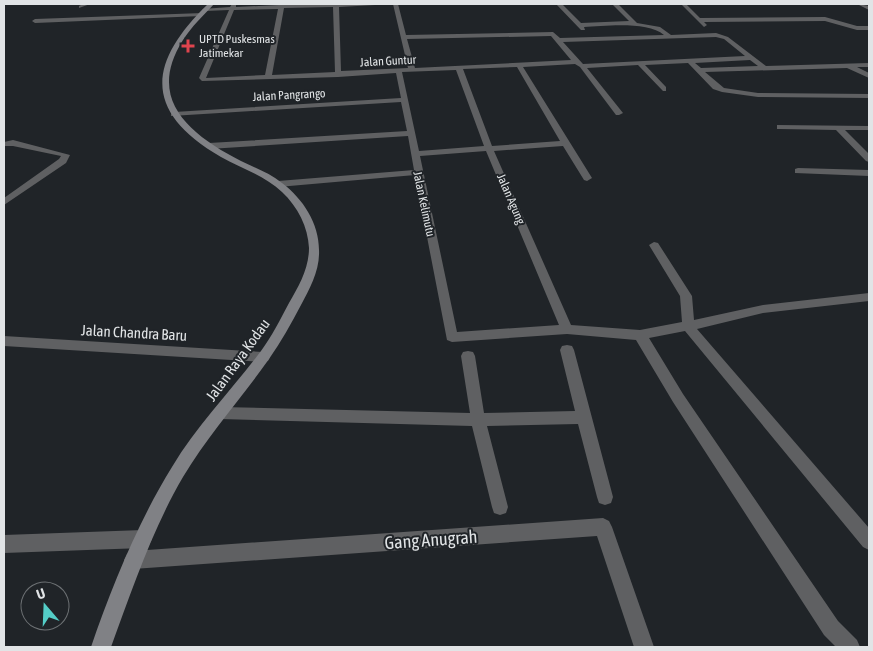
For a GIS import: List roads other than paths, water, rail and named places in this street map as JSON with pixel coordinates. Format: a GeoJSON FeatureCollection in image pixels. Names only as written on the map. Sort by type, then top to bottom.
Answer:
{"type":"FeatureCollection","features":[{"type":"Feature","properties":{"kind":"street"},"geometry":{"type":"LineString","coordinates":[[336,4],[338,75]]}},
{"type":"Feature","properties":{"kind":"street"},"geometry":{"type":"LineString","coordinates":[[35,21],[233,6],[391,4]]}},
{"type":"Feature","properties":{"kind":"street"},"geometry":{"type":"LineString","coordinates":[[396,4],[412,71]]}},
{"type":"Feature","properties":{"kind":"street"},"geometry":{"type":"LineString","coordinates":[[559,4],[591,38]]}},
{"type":"Feature","properties":{"kind":"street"},"geometry":{"type":"LineString","coordinates":[[615,4],[634,23]]}},
{"type":"Feature","properties":{"kind":"street"},"geometry":{"type":"LineString","coordinates":[[683,4],[714,34]]}},
{"type":"Feature","properties":{"kind":"street"},"geometry":{"type":"LineString","coordinates":[[861,4],[869,8]]}},
{"type":"Feature","properties":{"kind":"street"},"geometry":{"type":"LineString","coordinates":[[268,78],[281,5]]}},
{"type":"Feature","properties":{"kind":"street","name":"Jalan Guntur"},"geometry":{"type":"LineString","coordinates":[[233,6],[202,78],[204,80],[459,68],[750,58]]}},
{"type":"Feature","properties":{"kind":"street"},"geometry":{"type":"LineString","coordinates":[[174,114],[166,85],[169,60],[182,36],[206,9]]}},
{"type":"Feature","properties":{"kind":"street"},"geometry":{"type":"LineString","coordinates":[[699,20],[825,20],[857,28],[869,28]]}},
{"type":"Feature","properties":{"kind":"street"},"geometry":{"type":"LineString","coordinates":[[578,25],[634,23],[642,26],[658,27],[668,35]]}},
{"type":"Feature","properties":{"kind":"street"},"geometry":{"type":"LineString","coordinates":[[405,37],[553,34],[560,40],[619,113]]}},
{"type":"Feature","properties":{"kind":"street"},"geometry":{"type":"LineString","coordinates":[[560,40],[714,34],[723,36],[763,67]]}},
{"type":"Feature","properties":{"kind":"street"},"geometry":{"type":"LineString","coordinates":[[690,61],[716,87],[722,90],[758,95],[869,96]]}},
{"type":"Feature","properties":{"kind":"street"},"geometry":{"type":"LineString","coordinates":[[639,63],[663,89]]}},
{"type":"Feature","properties":{"kind":"street"},"geometry":{"type":"LineString","coordinates":[[847,65],[869,76]]}},
{"type":"Feature","properties":{"kind":"street"},"geometry":{"type":"LineString","coordinates":[[698,70],[869,65]]}},
{"type":"Feature","properties":{"kind":"street"},"geometry":{"type":"LineString","coordinates":[[519,66],[587,178]]}},
{"type":"Feature","properties":{"kind":"street","name":"Jalan Agung"},"geometry":{"type":"LineString","coordinates":[[459,68],[489,148],[567,328]]}},
{"type":"Feature","properties":{"kind":"street","name":"Jalan Kelimutu"},"geometry":{"type":"LineString","coordinates":[[398,72],[452,337],[567,328]]}},
{"type":"Feature","properties":{"kind":"street","name":"Jalan Pangrango"},"geometry":{"type":"LineString","coordinates":[[174,114],[405,100]]}},
{"type":"Feature","properties":{"kind":"street","name":"Jalan Raya Kodau"},"geometry":{"type":"LineString","coordinates":[[101,647],[133,560],[176,473],[198,440],[277,337],[308,279],[314,249],[314,237],[306,215],[296,200],[278,184],[209,146],[174,114]]}},
{"type":"Feature","properties":{"kind":"street"},"geometry":{"type":"LineString","coordinates":[[780,127],[869,128]]}},
{"type":"Feature","properties":{"kind":"street"},"geometry":{"type":"LineString","coordinates":[[839,129],[869,159]]}},
{"type":"Feature","properties":{"kind":"street"},"geometry":{"type":"LineString","coordinates":[[209,146],[411,133]]}},
{"type":"Feature","properties":{"kind":"street"},"geometry":{"type":"LineString","coordinates":[[4,144],[13,143],[66,154],[65,158],[4,202]]}},
{"type":"Feature","properties":{"kind":"street"},"geometry":{"type":"LineString","coordinates":[[415,154],[566,143]]}},
{"type":"Feature","properties":{"kind":"street"},"geometry":{"type":"LineString","coordinates":[[798,171],[869,173]]}},
{"type":"Feature","properties":{"kind":"street"},"geometry":{"type":"LineString","coordinates":[[278,184],[417,172]]}},
{"type":"Feature","properties":{"kind":"street"},"geometry":{"type":"LineString","coordinates":[[654,245],[686,296],[688,326],[869,541]]}},
{"type":"Feature","properties":{"kind":"street"},"geometry":{"type":"LineString","coordinates":[[567,328],[640,335],[762,309],[869,297]]}},
{"type":"Feature","properties":{"kind":"street"},"geometry":{"type":"LineString","coordinates":[[640,335],[678,398],[831,628],[850,647]]}},
{"type":"Feature","properties":{"kind":"street","name":"Jalan Chandra Baru"},"geometry":{"type":"LineString","coordinates":[[4,341],[263,357]]}},
{"type":"Feature","properties":{"kind":"street"},"geometry":{"type":"LineString","coordinates":[[567,350],[579,387],[594,465],[604,497]]}},
{"type":"Feature","properties":{"kind":"street"},"geometry":{"type":"LineString","coordinates":[[468,356],[478,420],[500,507]]}},
{"type":"Feature","properties":{"kind":"street"},"geometry":{"type":"LineString","coordinates":[[220,413],[478,420],[584,417]]}},
{"type":"Feature","properties":{"kind":"street","name":"Gang Anugrah"},"geometry":{"type":"LineString","coordinates":[[133,560],[603,527],[644,647]]}},
{"type":"Feature","properties":{"kind":"street"},"geometry":{"type":"LineString","coordinates":[[4,544],[143,539]]}},
{"type":"Feature","properties":{"kind":"place","name":"UPTD Puskesmas Jatimekar"},"geometry":{"type":"Point","coordinates":[188,46]}}]}
